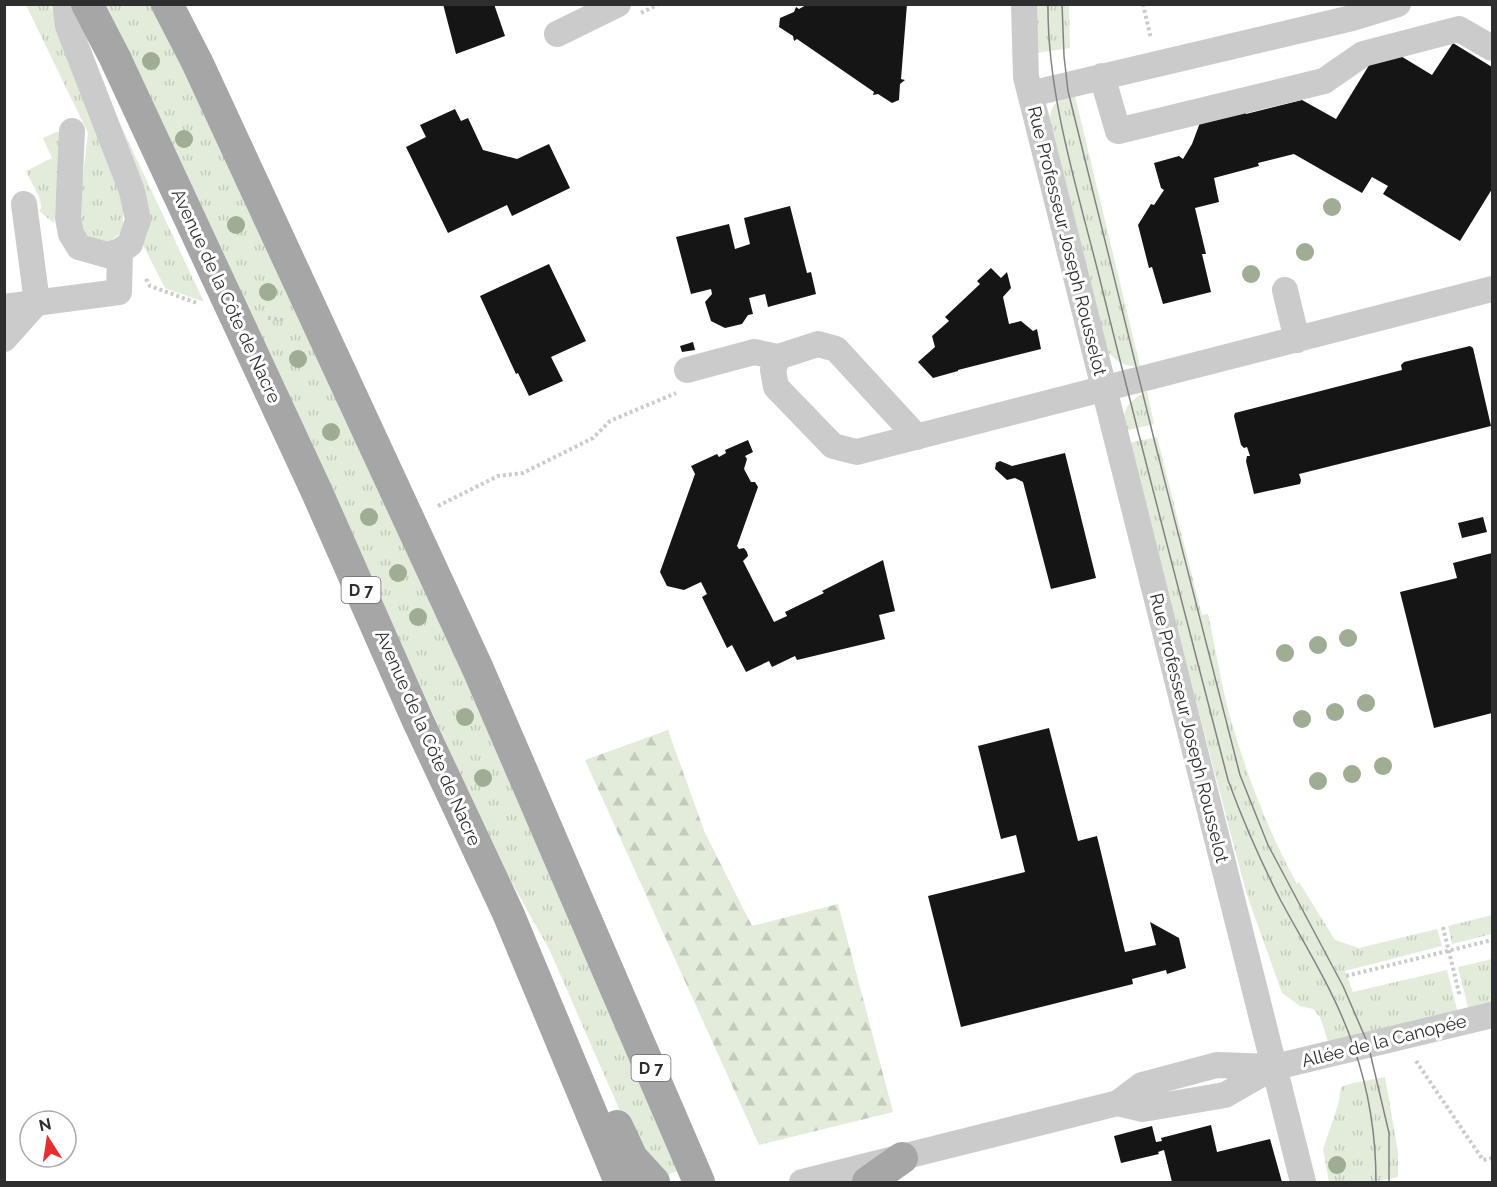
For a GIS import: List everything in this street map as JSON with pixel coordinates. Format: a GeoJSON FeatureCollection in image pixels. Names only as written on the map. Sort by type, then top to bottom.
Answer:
{"type":"FeatureCollection","features":[{"type":"Feature","properties":{"kind":"main road","name":"Avenue de la Côte de Nacre"},"geometry":{"type":"LineString","coordinates":[[87,4],[115,58],[316,490],[418,721],[508,913],[620,1182]]}},
{"type":"Feature","properties":{"kind":"main road","name":"D 7"},"geometry":{"type":"LineString","coordinates":[[167,4],[197,62],[478,669],[699,1182]]}},
{"type":"Feature","properties":{"kind":"main road"},"geometry":{"type":"LineString","coordinates":[[508,913],[552,974],[632,1158],[654,1182]]}},
{"type":"Feature","properties":{"kind":"main road"},"geometry":{"type":"LineString","coordinates":[[868,1182],[902,1158]]}},
{"type":"Feature","properties":{"kind":"street"},"geometry":{"type":"LineString","coordinates":[[65,4],[68,26],[132,191],[138,220],[130,244],[120,251],[107,255],[79,247],[71,234],[68,218],[72,130]]}},
{"type":"Feature","properties":{"kind":"street"},"geometry":{"type":"LineString","coordinates":[[184,4],[197,62]]}},
{"type":"Feature","properties":{"kind":"street"},"geometry":{"type":"LineString","coordinates":[[557,34],[618,4]]}},
{"type":"Feature","properties":{"kind":"street","name":"Rue Professeur Joseph Rousselot"},"geometry":{"type":"LineString","coordinates":[[1024,4],[1026,77],[1030,94],[1303,1182]]}},
{"type":"Feature","properties":{"kind":"street"},"geometry":{"type":"LineString","coordinates":[[1030,94],[1352,18],[1398,4]]}},
{"type":"Feature","properties":{"kind":"street"},"geometry":{"type":"LineString","coordinates":[[1102,76],[1118,131],[1323,81],[1363,54],[1460,29],[1492,48]]}},
{"type":"Feature","properties":{"kind":"street"},"geometry":{"type":"LineString","coordinates":[[4,339],[37,302],[24,204]]}},
{"type":"Feature","properties":{"kind":"street"},"geometry":{"type":"LineString","coordinates":[[4,307],[119,292],[120,251]]}},
{"type":"Feature","properties":{"kind":"street","name":"Rue Professeur Joseph Rousselot"},"geometry":{"type":"LineString","coordinates":[[917,437],[836,349],[818,344],[776,364],[777,387],[833,446],[857,452],[917,437],[1297,340],[1492,289]]}},
{"type":"Feature","properties":{"kind":"street"},"geometry":{"type":"LineString","coordinates":[[1285,290],[1297,340]]}},
{"type":"Feature","properties":{"kind":"street","name":"Allée de la Canopée"},"geometry":{"type":"LineString","coordinates":[[902,1158],[1118,1103],[1143,1085],[1217,1065],[1275,1067],[1492,1015]]}},
{"type":"Feature","properties":{"kind":"street"},"geometry":{"type":"LineString","coordinates":[[802,1182],[902,1158]]}},
{"type":"Feature","properties":{"kind":"path"},"geometry":{"type":"LineString","coordinates":[[1143,4],[1157,63]]}},
{"type":"Feature","properties":{"kind":"path"},"geometry":{"type":"LineString","coordinates":[[150,286],[205,306]]}},
{"type":"Feature","properties":{"kind":"path"},"geometry":{"type":"LineString","coordinates":[[264,317],[293,321]]}},
{"type":"Feature","properties":{"kind":"path"},"geometry":{"type":"LineString","coordinates":[[438,506],[498,476],[523,473],[593,438],[610,421],[682,391]]}},
{"type":"Feature","properties":{"kind":"path"},"geometry":{"type":"LineString","coordinates":[[1443,927],[1462,1002]]}},
{"type":"Feature","properties":{"kind":"path"},"geometry":{"type":"LineString","coordinates":[[1346,976],[1492,940]]}},
{"type":"Feature","properties":{"kind":"path"},"geometry":{"type":"LineString","coordinates":[[1416,1060],[1483,1160],[1492,1158]]}},
{"type":"Feature","properties":{"kind":"green space"},"geometry":{"type":"Polygon","coordinates":[[[26,5],[50,5],[115,169],[123,204],[123,230],[109,241],[96,242],[90,239],[81,226],[78,217],[88,133],[26,5]]]}},
{"type":"Feature","properties":{"kind":"green space"},"geometry":{"type":"Polygon","coordinates":[[[101,5],[152,5],[261,227],[395,518],[680,1170],[658,1178],[638,1152],[549,949],[503,867],[280,381],[101,5]]]}},
{"type":"Feature","properties":{"kind":"green space"},"geometry":{"type":"Polygon","coordinates":[[[1035,5],[1069,5],[1070,48],[1036,53],[1035,5]]]}},
{"type":"Feature","properties":{"kind":"green space"},"geometry":{"type":"Polygon","coordinates":[[[89,58],[204,302],[165,288],[143,245],[148,232],[149,212],[89,58]]]}},
{"type":"Feature","properties":{"kind":"green space"},"geometry":{"type":"Polygon","coordinates":[[[1075,96],[1140,366],[1122,364],[1108,352],[1049,126],[1052,108],[1055,104],[1075,96]]]}},
{"type":"Feature","properties":{"kind":"green space"},"geometry":{"type":"Polygon","coordinates":[[[61,132],[63,138],[54,223],[39,211],[40,199],[26,171],[52,158],[43,138],[61,132]]]}},
{"type":"Feature","properties":{"kind":"green space"},"geometry":{"type":"Polygon","coordinates":[[[1147,391],[1154,424],[1125,431],[1124,417],[1127,406],[1147,391]]]}},
{"type":"Feature","properties":{"kind":"green space"},"geometry":{"type":"Polygon","coordinates":[[[1157,437],[1202,615],[1208,614],[1239,747],[1269,827],[1297,884],[1299,882],[1335,940],[1359,948],[1437,929],[1442,946],[1345,971],[1353,992],[1447,970],[1459,1017],[1330,1048],[1320,1017],[1313,1009],[1300,1006],[1282,993],[1246,892],[1128,443],[1157,437]]]}},
{"type":"Feature","properties":{"kind":"green space"},"geometry":{"type":"Polygon","coordinates":[[[668,730],[705,833],[752,926],[838,904],[893,1112],[759,1145],[585,760],[668,730]]]}},
{"type":"Feature","properties":{"kind":"green space"},"geometry":{"type":"Polygon","coordinates":[[[1492,915],[1492,934],[1452,944],[1448,926],[1492,915]]]}},
{"type":"Feature","properties":{"kind":"green space"},"geometry":{"type":"Polygon","coordinates":[[[1492,959],[1492,1009],[1470,1015],[1458,967],[1492,959]]]}},
{"type":"Feature","properties":{"kind":"green space"},"geometry":{"type":"Polygon","coordinates":[[[1385,1077],[1398,1152],[1398,1177],[1375,1182],[1329,1182],[1323,1149],[1338,1105],[1341,1087],[1385,1077]]]}},
{"type":"Feature","properties":{"kind":"building"},"geometry":{"type":"Polygon","coordinates":[[[443,4],[494,4],[505,36],[456,54],[443,4]]]}},
{"type":"Feature","properties":{"kind":"building"},"geometry":{"type":"Polygon","coordinates":[[[808,4],[907,4],[901,79],[905,80],[900,84],[899,100],[892,103],[878,94],[873,95],[874,92],[797,39],[794,41],[793,36],[779,27],[780,18],[794,12],[796,7],[799,9],[808,4]]]}},
{"type":"Feature","properties":{"kind":"building"},"geometry":{"type":"Polygon","coordinates":[[[1453,43],[1492,67],[1492,189],[1460,241],[1383,194],[1388,186],[1372,177],[1362,193],[1294,154],[1214,178],[1219,202],[1195,208],[1206,254],[1202,254],[1211,292],[1163,304],[1152,267],[1149,268],[1138,225],[1151,204],[1154,205],[1164,190],[1161,188],[1154,163],[1179,156],[1183,159],[1192,144],[1201,120],[1244,110],[1246,114],[1302,100],[1336,119],[1371,62],[1399,55],[1432,75],[1453,43]]]}},
{"type":"Feature","properties":{"kind":"building"},"geometry":{"type":"Polygon","coordinates":[[[455,109],[461,121],[468,118],[483,150],[517,159],[549,144],[570,188],[512,216],[507,205],[448,233],[406,147],[426,137],[420,125],[455,109]]]}},
{"type":"Feature","properties":{"kind":"building"},"geometry":{"type":"Polygon","coordinates":[[[790,206],[807,273],[811,272],[816,294],[768,307],[765,294],[749,298],[753,314],[748,315],[742,324],[725,328],[711,321],[705,302],[712,294],[711,289],[691,294],[676,237],[729,224],[735,249],[750,244],[744,218],[790,206]]]}},
{"type":"Feature","properties":{"kind":"building"},"geometry":{"type":"Polygon","coordinates":[[[549,264],[586,341],[551,357],[563,381],[529,396],[518,373],[516,374],[480,296],[549,264]]]}},
{"type":"Feature","properties":{"kind":"building"},"geometry":{"type":"Polygon","coordinates":[[[991,268],[1001,278],[1007,272],[1011,288],[1003,297],[1009,324],[1021,321],[1033,331],[1037,329],[1041,349],[933,378],[918,362],[935,347],[932,336],[949,321],[945,317],[980,284],[977,281],[991,268]]]}},
{"type":"Feature","properties":{"kind":"building"},"geometry":{"type":"Polygon","coordinates":[[[693,342],[695,350],[682,352],[680,346],[693,342]]]}},
{"type":"Feature","properties":{"kind":"building"},"geometry":{"type":"Polygon","coordinates":[[[1470,346],[1473,348],[1491,426],[1299,474],[1300,484],[1254,494],[1246,461],[1247,456],[1250,456],[1247,447],[1244,448],[1241,445],[1235,413],[1402,370],[1401,365],[1404,362],[1470,346]]]}},
{"type":"Feature","properties":{"kind":"building"},"geometry":{"type":"Polygon","coordinates":[[[748,440],[753,452],[745,456],[747,459],[744,469],[751,482],[755,482],[758,487],[737,546],[739,549],[744,548],[747,552],[748,556],[743,561],[774,622],[787,616],[785,612],[883,560],[895,611],[879,615],[885,639],[797,660],[795,656],[772,667],[769,661],[746,672],[732,645],[727,648],[702,597],[707,594],[701,582],[684,590],[667,586],[660,572],[695,474],[691,466],[717,454],[719,457],[726,453],[725,450],[748,440]]]}},
{"type":"Feature","properties":{"kind":"building"},"geometry":{"type":"Polygon","coordinates":[[[1065,453],[1096,578],[1051,589],[1023,482],[1015,478],[1007,480],[995,469],[996,463],[1000,461],[1012,466],[1065,453]]]}},
{"type":"Feature","properties":{"kind":"building"},"geometry":{"type":"Polygon","coordinates":[[[1483,517],[1487,532],[1462,538],[1458,523],[1483,517]]]}},
{"type":"Feature","properties":{"kind":"building"},"geometry":{"type":"Polygon","coordinates":[[[1492,553],[1492,713],[1434,728],[1400,592],[1457,578],[1453,563],[1492,553]]]}},
{"type":"Feature","properties":{"kind":"building"},"geometry":{"type":"Polygon","coordinates":[[[1049,728],[1078,841],[1097,836],[1125,952],[1156,945],[1150,922],[1179,938],[1186,968],[1167,974],[1166,970],[1132,979],[1133,984],[961,1027],[928,896],[1025,872],[1016,835],[1001,839],[978,746],[1049,728]]]}},
{"type":"Feature","properties":{"kind":"building"},"geometry":{"type":"Polygon","coordinates":[[[1211,1125],[1217,1152],[1270,1139],[1282,1182],[1172,1182],[1164,1150],[1158,1152],[1159,1154],[1121,1163],[1114,1136],[1152,1126],[1156,1142],[1162,1141],[1161,1138],[1211,1125]]]}},
{"type":"Feature","properties":{"kind":"tram line"},"geometry":{"type":"LineString","coordinates":[[1048,4],[1053,73],[1065,143],[1228,780],[1266,871],[1330,991],[1347,1029],[1368,1097],[1375,1148],[1376,1182]]}},
{"type":"Feature","properties":{"kind":"tram line"},"geometry":{"type":"LineString","coordinates":[[1062,4],[1068,91],[1240,775],[1268,845],[1343,986],[1368,1044],[1389,1133],[1389,1182]]}}]}
